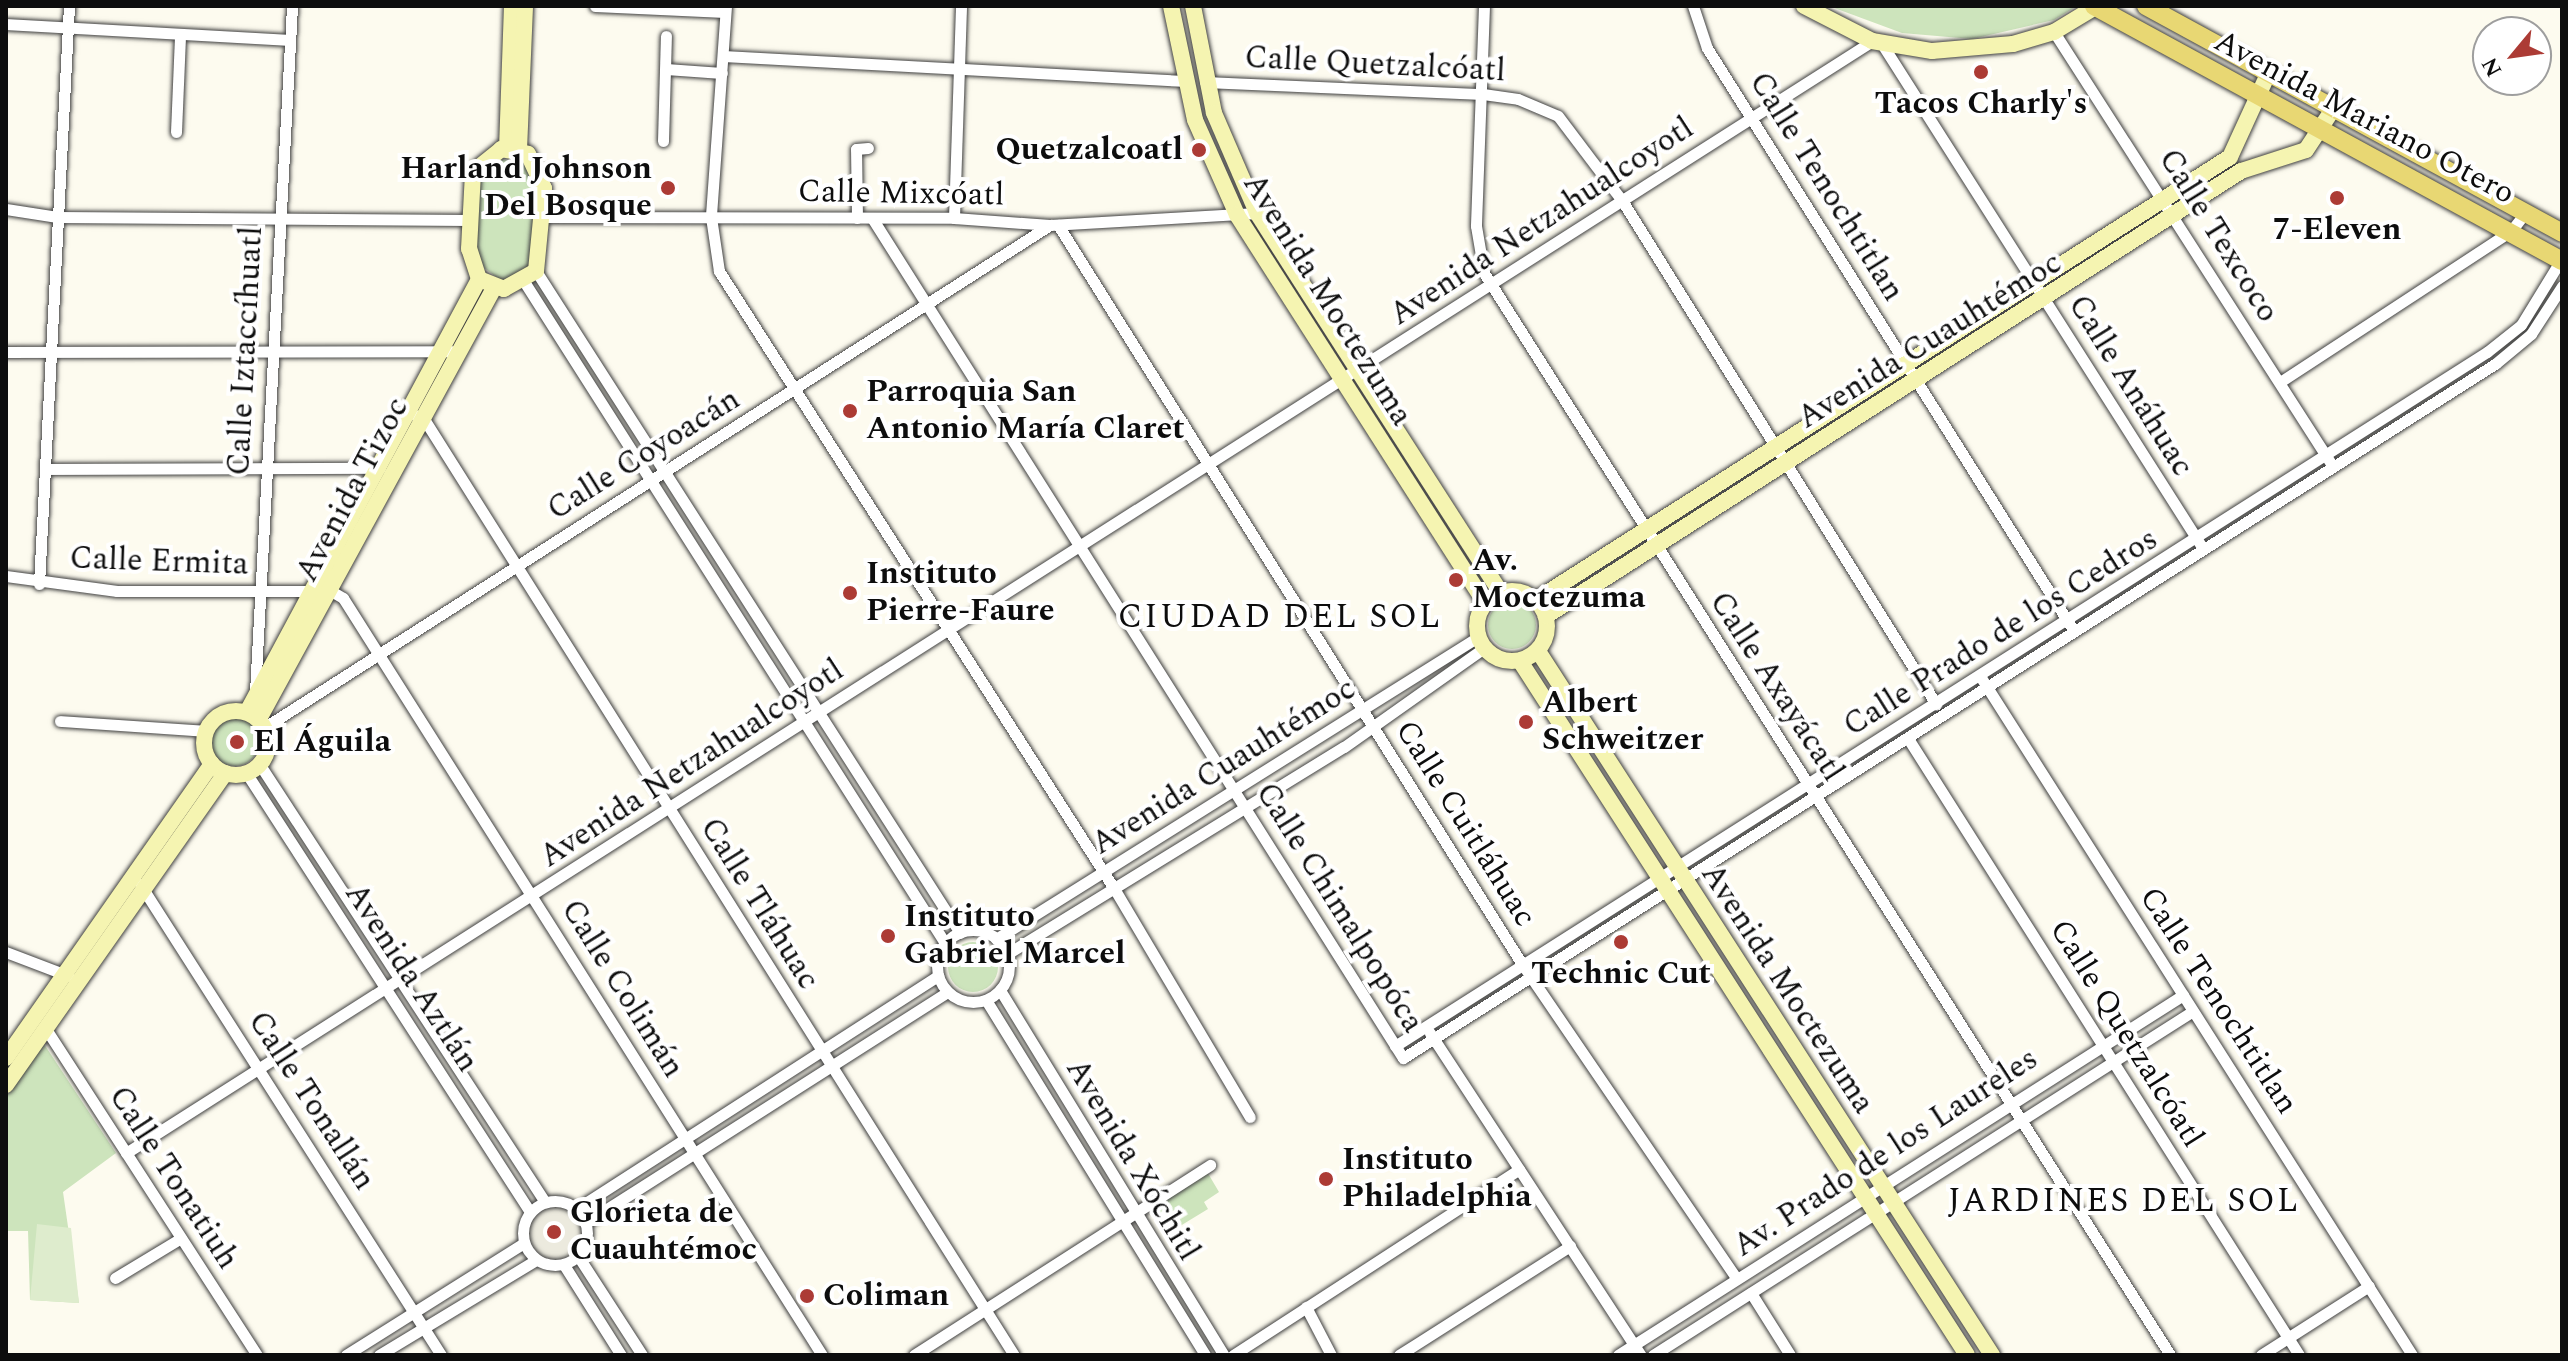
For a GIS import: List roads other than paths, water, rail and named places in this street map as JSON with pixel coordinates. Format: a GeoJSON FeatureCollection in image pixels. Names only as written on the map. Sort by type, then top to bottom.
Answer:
{"type":"FeatureCollection","features":[{"type":"Feature","properties":{"kind":"main road","name":"Avenida Mariano Otero"},"geometry":{"type":"LineString","coordinates":[[2096,6],[2562,259]]}},
{"type":"Feature","properties":{"kind":"main road","name":"Avenida Mariano Otero"},"geometry":{"type":"LineString","coordinates":[[2146,6],[2562,233]]}},
{"type":"Feature","properties":{"kind":"street"},"geometry":{"type":"LineString","coordinates":[[39,584],[69,6]]}},
{"type":"Feature","properties":{"kind":"street","name":"Calle Iztaccíhuatl"},"geometry":{"type":"LineString","coordinates":[[256,714],[259,591],[292,6]]}},
{"type":"Feature","properties":{"kind":"street"},"geometry":{"type":"LineString","coordinates":[[512,6],[513,150]]}},
{"type":"Feature","properties":{"kind":"street"},"geometry":{"type":"LineString","coordinates":[[513,150],[525,6]]}},
{"type":"Feature","properties":{"kind":"street"},"geometry":{"type":"LineString","coordinates":[[595,6],[725,9],[711,217],[719,271],[947,632],[1105,874],[1250,1117]]}},
{"type":"Feature","properties":{"kind":"street"},"geometry":{"type":"LineString","coordinates":[[954,218],[961,6]]}},
{"type":"Feature","properties":{"kind":"street","name":"Avenida Moctezuma"},"geometry":{"type":"LineString","coordinates":[[1171,6],[1182,81],[1237,215],[1485,603]]}},
{"type":"Feature","properties":{"kind":"street","name":"Avenida Moctezuma"},"geometry":{"type":"LineString","coordinates":[[1193,6],[1205,82],[1257,213],[1501,593]]}},
{"type":"Feature","properties":{"kind":"street","name":"Calle Axayácatl"},"geometry":{"type":"LineString","coordinates":[[1484,6],[1476,226],[1491,285],[2170,1355]]}},
{"type":"Feature","properties":{"kind":"street","name":"Calle Tenochtitlan"},"geometry":{"type":"LineString","coordinates":[[1693,6],[1707,48],[2077,635]]}},
{"type":"Feature","properties":{"kind":"street"},"geometry":{"type":"LineString","coordinates":[[1804,6],[1842,30],[1877,43],[1969,50],[2054,32],[2096,6]]}},
{"type":"Feature","properties":{"kind":"street"},"geometry":{"type":"LineString","coordinates":[[6,24],[290,40]]}},
{"type":"Feature","properties":{"kind":"street"},"geometry":{"type":"LineString","coordinates":[[1842,30],[1850,55]]}},
{"type":"Feature","properties":{"kind":"street","name":"Calle Texcoco"},"geometry":{"type":"LineString","coordinates":[[2054,32],[2176,215],[2331,464]]}},
{"type":"Feature","properties":{"kind":"street"},"geometry":{"type":"LineString","coordinates":[[176,132],[180,35]]}},
{"type":"Feature","properties":{"kind":"street"},"geometry":{"type":"LineString","coordinates":[[663,141],[666,36]]}},
{"type":"Feature","properties":{"kind":"street","name":"Avenida Netzahualcoyotl"},"geometry":{"type":"LineString","coordinates":[[126,1153],[1850,55],[1877,43]]}},
{"type":"Feature","properties":{"kind":"street","name":"Calle Anáhuac"},"geometry":{"type":"LineString","coordinates":[[1877,43],[2036,285],[2206,553]]}},
{"type":"Feature","properties":{"kind":"street"},"geometry":{"type":"LineString","coordinates":[[723,56],[1182,81]]}},
{"type":"Feature","properties":{"kind":"street"},"geometry":{"type":"LineString","coordinates":[[666,69],[722,73]]}},
{"type":"Feature","properties":{"kind":"street","name":"Avenida Cuauhtémoc"},"geometry":{"type":"LineString","coordinates":[[1536,600],[2036,285],[2236,150],[2256,95],[2268,74]]}},
{"type":"Feature","properties":{"kind":"street","name":"Calle Quetzalcóatl"},"geometry":{"type":"LineString","coordinates":[[1205,82],[1483,94],[1518,99],[1558,116],[1623,202],[1936,704]]}},
{"type":"Feature","properties":{"kind":"street","name":"Avenida Cuauhtémoc"},"geometry":{"type":"LineString","coordinates":[[1546,616],[1657,550],[2252,165],[2306,150],[2333,109]]}},
{"type":"Feature","properties":{"kind":"street"},"geometry":{"type":"LineString","coordinates":[[857,218],[856,149],[868,148]]}},
{"type":"Feature","properties":{"kind":"street"},"geometry":{"type":"LineString","coordinates":[[530,277],[487,283],[469,261],[473,172],[490,153],[513,150],[542,173],[544,217],[530,277],[650,482],[945,943]]}},
{"type":"Feature","properties":{"kind":"street"},"geometry":{"type":"LineString","coordinates":[[6,209],[57,217],[469,220]]}},
{"type":"Feature","properties":{"kind":"street","name":"Calle Mixcóatl"},"geometry":{"type":"LineString","coordinates":[[544,217],[954,218],[1054,225],[1257,213]]}},
{"type":"Feature","properties":{"kind":"street"},"geometry":{"type":"LineString","coordinates":[[2280,382],[2511,231],[2525,213]]}},
{"type":"Feature","properties":{"kind":"street","name":"Calle Chimalpopóca"},"geometry":{"type":"LineString","coordinates":[[872,218],[1403,1058]]}},
{"type":"Feature","properties":{"kind":"street","name":"Calle Coyoacán"},"geometry":{"type":"LineString","coordinates":[[256,714],[379,654],[1054,225]]}},
{"type":"Feature","properties":{"kind":"street","name":"Calle Cuitláhuac"},"geometry":{"type":"LineString","coordinates":[[1054,225],[1522,964],[1737,1279]]}},
{"type":"Feature","properties":{"kind":"street","name":"Calle Prado de los Cedros"},"geometry":{"type":"LineString","coordinates":[[1395,1046],[1522,964],[1662,886],[1684,884],[2206,553],[2512,334],[2562,259]]}},
{"type":"Feature","properties":{"kind":"street"},"geometry":{"type":"LineString","coordinates":[[530,277],[664,473],[960,933]]}},
{"type":"Feature","properties":{"kind":"street","name":"Avenida Tizoc"},"geometry":{"type":"LineString","coordinates":[[256,714],[331,591],[424,419],[460,351],[487,283]]}},
{"type":"Feature","properties":{"kind":"street","name":"Avenida Tizoc"},"geometry":{"type":"LineString","coordinates":[[256,714],[311,591],[440,352],[487,283]]}},
{"type":"Feature","properties":{"kind":"street","name":"Calle Prado de los Cedros"},"geometry":{"type":"LineString","coordinates":[[1403,1058],[1531,977],[1662,886],[1675,869],[1807,784],[2198,542],[2331,464],[2520,344],[2562,286]]}},
{"type":"Feature","properties":{"kind":"street"},"geometry":{"type":"LineString","coordinates":[[6,352],[460,351]]}},
{"type":"Feature","properties":{"kind":"street"},"geometry":{"type":"LineString","coordinates":[[408,412],[424,419]]}},
{"type":"Feature","properties":{"kind":"street","name":"Calle Tláhuac"},"geometry":{"type":"LineString","coordinates":[[424,419],[515,568],[1014,1355]]}},
{"type":"Feature","properties":{"kind":"street"},"geometry":{"type":"LineString","coordinates":[[45,469],[397,468]]}},
{"type":"Feature","properties":{"kind":"street","name":"Calle Ermita"},"geometry":{"type":"LineString","coordinates":[[6,576],[39,584],[311,591]]}},
{"type":"Feature","properties":{"kind":"street"},"geometry":{"type":"LineString","coordinates":[[311,591],[331,591]]}},
{"type":"Feature","properties":{"kind":"street","name":"Calle Colimán"},"geometry":{"type":"LineString","coordinates":[[331,591],[379,654],[822,1355]]}},
{"type":"Feature","properties":{"kind":"street"},"geometry":{"type":"LineString","coordinates":[[1501,593],[1536,600],[1546,616],[1538,651],[1520,661],[1481,643],[1485,603],[1501,593]]}},
{"type":"Feature","properties":{"kind":"street","name":"Avenida Cuauhtémoc"},"geometry":{"type":"LineString","coordinates":[[996,939],[1481,643]]}},
{"type":"Feature","properties":{"kind":"street","name":"Avenida Cuauhtémoc"},"geometry":{"type":"LineString","coordinates":[[1007,954],[1373,728],[1481,643]]}},
{"type":"Feature","properties":{"kind":"street","name":"Avenida Moctezuma"},"geometry":{"type":"LineString","coordinates":[[1538,651],[1684,884],[1992,1355]]}},
{"type":"Feature","properties":{"kind":"street","name":"Avenida Moctezuma"},"geometry":{"type":"LineString","coordinates":[[1520,661],[1662,886],[1967,1355]]}},
{"type":"Feature","properties":{"kind":"street","name":"Calle Tenochtitlan"},"geometry":{"type":"LineString","coordinates":[[1980,676],[2412,1355]]}},
{"type":"Feature","properties":{"kind":"street"},"geometry":{"type":"LineString","coordinates":[[206,731],[219,715],[256,714],[268,751],[254,769],[218,769]]}},
{"type":"Feature","properties":{"kind":"street"},"geometry":{"type":"LineString","coordinates":[[60,721],[206,731]]}},
{"type":"Feature","properties":{"kind":"street"},"geometry":{"type":"LineString","coordinates":[[206,731],[218,769]]}},
{"type":"Feature","properties":{"kind":"street","name":"Calle Quetzalcóatl"},"geometry":{"type":"LineString","coordinates":[[1909,740],[2299,1355]]}},
{"type":"Feature","properties":{"kind":"street"},"geometry":{"type":"LineString","coordinates":[[6,1058],[73,977],[218,769]]}},
{"type":"Feature","properties":{"kind":"street","name":"Avenida Aztlán"},"geometry":{"type":"LineString","coordinates":[[254,769],[403,979],[545,1202]]}},
{"type":"Feature","properties":{"kind":"street","name":"Avenida Aztlán"},"geometry":{"type":"LineString","coordinates":[[254,769],[530,1212]]}},
{"type":"Feature","properties":{"kind":"street","name":"Calle Tonallán"},"geometry":{"type":"LineString","coordinates":[[140,883],[441,1355]]}},
{"type":"Feature","properties":{"kind":"street"},"geometry":{"type":"LineString","coordinates":[[576,1209],[823,1054],[938,976],[945,943],[960,933],[996,939],[1007,954],[1000,990],[986,1000],[948,992],[832,1069],[585,1223]]}},
{"type":"Feature","properties":{"kind":"street"},"geometry":{"type":"LineString","coordinates":[[6,952],[73,977]]}},
{"type":"Feature","properties":{"kind":"street"},"geometry":{"type":"LineString","coordinates":[[938,976],[948,992]]}},
{"type":"Feature","properties":{"kind":"street"},"geometry":{"type":"LineString","coordinates":[[6,1085],[46,1029],[73,977]]}},
{"type":"Feature","properties":{"kind":"street","name":"Avenida Xóchitl"},"geometry":{"type":"LineString","coordinates":[[1000,990],[1132,1214],[1224,1355]]}},
{"type":"Feature","properties":{"kind":"street","name":"Av. Prado de los Laureles"},"geometry":{"type":"LineString","coordinates":[[1618,1355],[1638,1350],[1737,1279],[2183,995]]}},
{"type":"Feature","properties":{"kind":"street","name":"Avenida Xóchitl"},"geometry":{"type":"LineString","coordinates":[[986,1000],[1119,1222],[1205,1355]]}},
{"type":"Feature","properties":{"kind":"street","name":"Av. Prado de los Laureles"},"geometry":{"type":"LineString","coordinates":[[1653,1355],[2193,1011]]}},
{"type":"Feature","properties":{"kind":"street","name":"Calle Chimalpopóca"},"geometry":{"type":"LineString","coordinates":[[1425,1026],[1638,1350]]}},
{"type":"Feature","properties":{"kind":"street","name":"Calle Tonatiuh"},"geometry":{"type":"LineString","coordinates":[[46,1029],[257,1355]]}},
{"type":"Feature","properties":{"kind":"street"},"geometry":{"type":"LineString","coordinates":[[914,1355],[1210,1165]]}},
{"type":"Feature","properties":{"kind":"street"},"geometry":{"type":"LineString","coordinates":[[1233,1355],[1519,1169]]}},
{"type":"Feature","properties":{"kind":"street"},"geometry":{"type":"LineString","coordinates":[[536,1260],[524,1243],[530,1212],[545,1202],[576,1209],[585,1223],[578,1256],[642,1355]]}},
{"type":"Feature","properties":{"kind":"street"},"geometry":{"type":"LineString","coordinates":[[115,1278],[181,1238]]}},
{"type":"Feature","properties":{"kind":"street"},"geometry":{"type":"LineString","coordinates":[[346,1355],[524,1243]]}},
{"type":"Feature","properties":{"kind":"street"},"geometry":{"type":"LineString","coordinates":[[1399,1355],[1570,1246]]}},
{"type":"Feature","properties":{"kind":"street"},"geometry":{"type":"LineString","coordinates":[[379,1355],[536,1260],[564,1265],[578,1256]]}},
{"type":"Feature","properties":{"kind":"street"},"geometry":{"type":"LineString","coordinates":[[564,1265],[621,1355]]}},
{"type":"Feature","properties":{"kind":"street"},"geometry":{"type":"LineString","coordinates":[[2261,1355],[2369,1286]]}},
{"type":"Feature","properties":{"kind":"street"},"geometry":{"type":"LineString","coordinates":[[1751,1293],[1790,1355]]}},
{"type":"Feature","properties":{"kind":"street"},"geometry":{"type":"LineString","coordinates":[[1306,1307],[1331,1355]]}},
{"type":"Feature","properties":{"kind":"place","name":"Tacos Charly's"},"geometry":{"type":"Point","coordinates":[1981,72]}},
{"type":"Feature","properties":{"kind":"place","name":"Quetzalcoatl"},"geometry":{"type":"Point","coordinates":[1199,150]}},
{"type":"Feature","properties":{"kind":"place","name":"Harland Johnson Del Bosque"},"geometry":{"type":"Point","coordinates":[668,188]}},
{"type":"Feature","properties":{"kind":"place","name":"7-Eleven"},"geometry":{"type":"Point","coordinates":[2337,198]}},
{"type":"Feature","properties":{"kind":"place","name":"Parroquia San Antonio María Claret"},"geometry":{"type":"Point","coordinates":[850,411]}},
{"type":"Feature","properties":{"kind":"place","name":"Av. Moctezuma"},"geometry":{"type":"Point","coordinates":[1456,580]}},
{"type":"Feature","properties":{"kind":"place","name":"Instituto Pierre-Faure"},"geometry":{"type":"Point","coordinates":[850,593]}},
{"type":"Feature","properties":{"kind":"place","name":"Albert Schweitzer"},"geometry":{"type":"Point","coordinates":[1526,722]}},
{"type":"Feature","properties":{"kind":"place","name":"El Águila"},"geometry":{"type":"Point","coordinates":[237,742]}},
{"type":"Feature","properties":{"kind":"place","name":"Instituto Gabriel Marcel"},"geometry":{"type":"Point","coordinates":[888,936]}},
{"type":"Feature","properties":{"kind":"place","name":"Technic Cut"},"geometry":{"type":"Point","coordinates":[1621,942]}},
{"type":"Feature","properties":{"kind":"place","name":"Instituto Philadelphia"},"geometry":{"type":"Point","coordinates":[1326,1179]}},
{"type":"Feature","properties":{"kind":"place","name":"Glorieta de Cuauhtémoc"},"geometry":{"type":"Point","coordinates":[554,1232]}},
{"type":"Feature","properties":{"kind":"place","name":"Coliman"},"geometry":{"type":"Point","coordinates":[807,1296]}},
{"type":"Feature","properties":{"kind":"district","name":"CIUDAD DEL SOL"},"geometry":{"type":"Point","coordinates":[1280,618]}},
{"type":"Feature","properties":{"kind":"district","name":"JARDINES DEL SOL"},"geometry":{"type":"Point","coordinates":[2124,1202]}}]}
